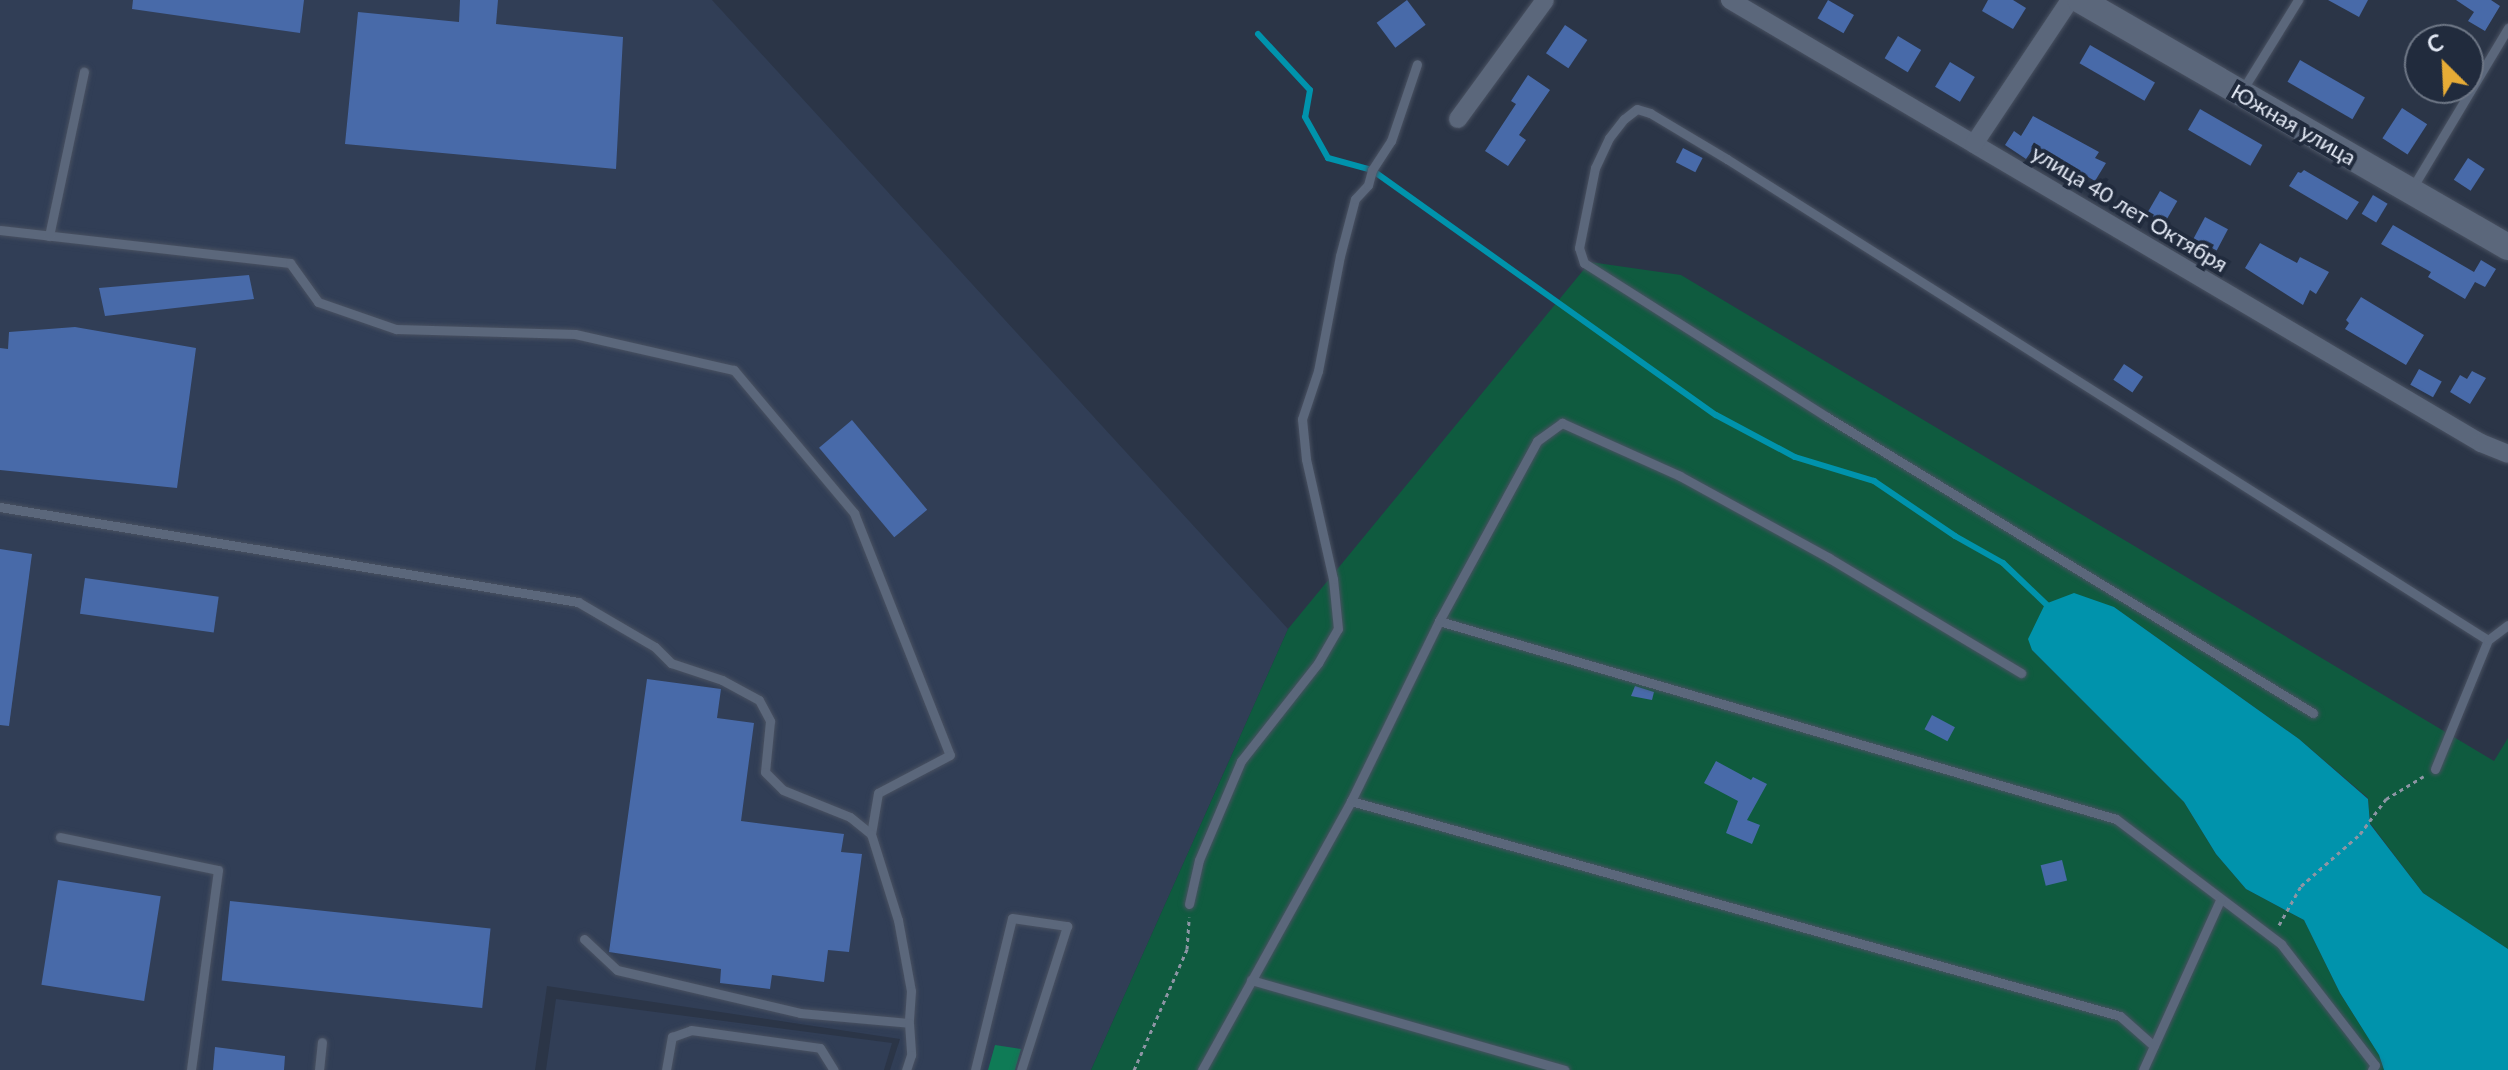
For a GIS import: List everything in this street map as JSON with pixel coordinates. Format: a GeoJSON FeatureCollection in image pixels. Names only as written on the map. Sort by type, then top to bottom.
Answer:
{"type":"FeatureCollection","features":[{"type":"Feature","properties":{"kind":"street"},"geometry":{"type":"LineString","coordinates":[[1458,119],[1545,0]]}},
{"type":"Feature","properties":{"kind":"street","name":"улица 40 лет Октября"},"geometry":{"type":"LineString","coordinates":[[1730,0],[2481,443],[2508,454]]}},
{"type":"Feature","properties":{"kind":"street"},"geometry":{"type":"LineString","coordinates":[[1974,144],[2070,0]]}},
{"type":"Feature","properties":{"kind":"street","name":"Южная улица"},"geometry":{"type":"LineString","coordinates":[[2080,0],[2508,247]]}},
{"type":"Feature","properties":{"kind":"lane"},"geometry":{"type":"LineString","coordinates":[[2240,93],[2298,0]]}},
{"type":"Feature","properties":{"kind":"lane"},"geometry":{"type":"LineString","coordinates":[[2410,191],[2508,28]]}},
{"type":"Feature","properties":{"kind":"lane"},"geometry":{"type":"LineString","coordinates":[[1189,904],[1199,860],[1241,761],[1318,663],[1338,629],[1333,579],[1306,459],[1302,419],[1318,371],[1340,256],[1355,199],[1368,185],[1372,170],[1391,141],[1417,64]]}},
{"type":"Feature","properties":{"kind":"lane"},"geometry":{"type":"LineString","coordinates":[[49,236],[84,72]]}},
{"type":"Feature","properties":{"kind":"lane"},"geometry":{"type":"LineString","coordinates":[[2313,713],[1777,386],[1584,263],[1579,248],[1592,181],[1609,138],[1624,119],[1637,109],[1650,113],[2488,640]]}},
{"type":"Feature","properties":{"kind":"lane"},"geometry":{"type":"LineString","coordinates":[[0,230],[290,263],[318,302],[396,329],[575,334],[734,370],[854,513],[950,755],[878,793],[871,834],[898,920],[911,991],[911,1055],[906,1070]]}},
{"type":"Feature","properties":{"kind":"lane"},"geometry":{"type":"LineString","coordinates":[[1202,1070],[1351,801],[1439,621],[1537,441],[1562,423],[1680,476],[1829,558],[2021,673]]}},
{"type":"Feature","properties":{"kind":"lane"},"geometry":{"type":"LineString","coordinates":[[0,507],[578,602],[655,647],[671,663],[722,680],[759,700],[770,721],[765,772],[783,790],[850,817],[871,834]]}},
{"type":"Feature","properties":{"kind":"lane"},"geometry":{"type":"LineString","coordinates":[[1439,621],[2116,819],[2281,944],[2375,1065],[2372,1070]]}},
{"type":"Feature","properties":{"kind":"lane"},"geometry":{"type":"LineString","coordinates":[[2435,769],[2488,640],[2508,625]]}},
{"type":"Feature","properties":{"kind":"lane"},"geometry":{"type":"LineString","coordinates":[[1351,801],[2120,1016],[2154,1046]]}},
{"type":"Feature","properties":{"kind":"lane"},"geometry":{"type":"LineString","coordinates":[[60,837],[218,870],[191,1070]]}},
{"type":"Feature","properties":{"kind":"lane"},"geometry":{"type":"LineString","coordinates":[[2143,1070],[2220,900]]}},
{"type":"Feature","properties":{"kind":"lane"},"geometry":{"type":"LineString","coordinates":[[975,1070],[1012,918],[1067,926],[1021,1070]]}},
{"type":"Feature","properties":{"kind":"lane"},"geometry":{"type":"LineString","coordinates":[[584,939],[617,970],[800,1013],[909,1023]]}},
{"type":"Feature","properties":{"kind":"lane"},"geometry":{"type":"LineString","coordinates":[[1251,980],[1564,1070]]}},
{"type":"Feature","properties":{"kind":"lane"},"geometry":{"type":"LineString","coordinates":[[666,1070],[672,1037],[691,1030],[820,1048],[834,1070]]}},
{"type":"Feature","properties":{"kind":"lane"},"geometry":{"type":"LineString","coordinates":[[319,1070],[322,1042]]}},
{"type":"Feature","properties":{"kind":"path"},"geometry":{"type":"LineString","coordinates":[[2271,939],[2301,886],[2360,834],[2386,799],[2435,769]]}},
{"type":"Feature","properties":{"kind":"path"},"geometry":{"type":"LineString","coordinates":[[1134,1070],[1187,949],[1189,904]]}},
{"type":"Feature","properties":{"kind":"shaded area"},"geometry":{"type":"Polygon","coordinates":[[[0,0],[712,0],[1288,629],[1091,1070],[890,1070],[900,1039],[547,986],[535,1070],[0,1070],[0,0]]]}},
{"type":"Feature","properties":{"kind":"shaded area"},"geometry":{"type":"Polygon","coordinates":[[[556,999],[892,1043],[884,1070],[546,1070],[556,999]]]}},
{"type":"Feature","properties":{"kind":"green space"},"geometry":{"type":"Polygon","coordinates":[[[1590,262],[1681,275],[2494,761],[2508,738],[2508,949],[2423,893],[2370,823],[2368,798],[2299,739],[2114,607],[2032,650],[2184,802],[2216,854],[2246,889],[2304,920],[2340,993],[2379,1055],[2384,1070],[1091,1070],[1288,629],[1590,262]]]}},
{"type":"Feature","properties":{"kind":"green space"},"geometry":{"type":"Polygon","coordinates":[[[995,1045],[1021,1049],[1015,1070],[988,1070],[995,1045]]]}},
{"type":"Feature","properties":{"kind":"water"},"geometry":{"type":"Polygon","coordinates":[[[2074,593],[2114,607],[2299,739],[2368,799],[2370,824],[2423,893],[2508,949],[2508,1070],[2384,1070],[2379,1055],[2340,993],[2304,920],[2246,889],[2216,854],[2184,802],[2032,650],[2028,639],[2045,604],[2074,593]]]}},
{"type":"Feature","properties":{"kind":"building"},"geometry":{"type":"Polygon","coordinates":[[[133,0],[304,0],[300,33],[132,9],[133,0]]]}},
{"type":"Feature","properties":{"kind":"building"},"geometry":{"type":"Polygon","coordinates":[[[460,0],[498,0],[496,24],[623,37],[616,169],[345,144],[358,12],[459,22],[460,0]]]}},
{"type":"Feature","properties":{"kind":"building"},"geometry":{"type":"Polygon","coordinates":[[[1407,0],[1426,25],[1395,48],[1377,23],[1407,0]]]}},
{"type":"Feature","properties":{"kind":"building"},"geometry":{"type":"Polygon","coordinates":[[[1828,0],[1854,15],[1843,33],[1818,18],[1828,0]]]}},
{"type":"Feature","properties":{"kind":"building"},"geometry":{"type":"Polygon","coordinates":[[[1988,0],[2013,0],[2026,8],[2013,29],[1982,11],[1988,0]]]}},
{"type":"Feature","properties":{"kind":"building"},"geometry":{"type":"Polygon","coordinates":[[[2328,0],[2368,0],[2359,17],[2328,0]]]}},
{"type":"Feature","properties":{"kind":"building"},"geometry":{"type":"Polygon","coordinates":[[[2456,0],[2491,0],[2500,6],[2485,31],[2484,24],[2468,21],[2474,12],[2456,0]]]}},
{"type":"Feature","properties":{"kind":"building"},"geometry":{"type":"Polygon","coordinates":[[[1565,25],[1587,40],[1568,68],[1546,53],[1565,25]]]}},
{"type":"Feature","properties":{"kind":"building"},"geometry":{"type":"Polygon","coordinates":[[[1898,36],[1921,50],[1908,72],[1885,58],[1898,36]]]}},
{"type":"Feature","properties":{"kind":"building"},"geometry":{"type":"Polygon","coordinates":[[[2090,45],[2155,82],[2144,101],[2080,63],[2090,45]]]}},
{"type":"Feature","properties":{"kind":"building"},"geometry":{"type":"Polygon","coordinates":[[[2300,60],[2365,98],[2352,119],[2288,82],[2300,60]]]}},
{"type":"Feature","properties":{"kind":"building"},"geometry":{"type":"Polygon","coordinates":[[[1950,62],[1975,77],[1960,102],[1935,87],[1950,62]]]}},
{"type":"Feature","properties":{"kind":"building"},"geometry":{"type":"Polygon","coordinates":[[[1528,75],[1550,90],[1519,135],[1526,140],[1508,166],[1485,151],[1516,104],[1511,101],[1528,75]]]}},
{"type":"Feature","properties":{"kind":"building"},"geometry":{"type":"Polygon","coordinates":[[[2402,108],[2427,124],[2408,155],[2382,138],[2402,108]]]}},
{"type":"Feature","properties":{"kind":"building"},"geometry":{"type":"Polygon","coordinates":[[[2200,109],[2262,145],[2250,166],[2188,130],[2200,109]]]}},
{"type":"Feature","properties":{"kind":"building"},"geometry":{"type":"Polygon","coordinates":[[[2033,116],[2099,152],[2095,158],[2106,163],[2095,181],[2035,146],[2026,159],[2005,145],[2014,131],[2021,136],[2033,116]]]}},
{"type":"Feature","properties":{"kind":"building"},"geometry":{"type":"Polygon","coordinates":[[[1683,148],[1703,158],[1695,172],[1676,162],[1683,148]]]}},
{"type":"Feature","properties":{"kind":"building"},"geometry":{"type":"Polygon","coordinates":[[[2468,158],[2485,169],[2471,191],[2454,180],[2468,158]]]}},
{"type":"Feature","properties":{"kind":"building"},"geometry":{"type":"Polygon","coordinates":[[[2304,170],[2359,202],[2347,220],[2289,186],[2298,172],[2304,170]]]}},
{"type":"Feature","properties":{"kind":"building"},"geometry":{"type":"Polygon","coordinates":[[[2160,191],[2177,201],[2164,224],[2147,214],[2160,191]]]}},
{"type":"Feature","properties":{"kind":"building"},"geometry":{"type":"Polygon","coordinates":[[[2373,195],[2388,204],[2376,223],[2362,214],[2373,195]]]}},
{"type":"Feature","properties":{"kind":"building"},"geometry":{"type":"Polygon","coordinates":[[[2205,217],[2228,229],[2217,250],[2194,238],[2205,217]]]}},
{"type":"Feature","properties":{"kind":"building"},"geometry":{"type":"Polygon","coordinates":[[[2393,225],[2474,272],[2481,260],[2496,269],[2485,287],[2475,282],[2465,299],[2428,277],[2431,272],[2381,244],[2393,225]]]}},
{"type":"Feature","properties":{"kind":"building"},"geometry":{"type":"Polygon","coordinates":[[[2260,243],[2297,263],[2300,257],[2329,272],[2316,294],[2310,290],[2303,305],[2245,268],[2260,243]]]}},
{"type":"Feature","properties":{"kind":"building"},"geometry":{"type":"Polygon","coordinates":[[[249,275],[254,299],[105,316],[99,288],[249,275]]]}},
{"type":"Feature","properties":{"kind":"building"},"geometry":{"type":"Polygon","coordinates":[[[2361,297],[2424,335],[2406,365],[2345,329],[2349,323],[2346,320],[2361,297]]]}},
{"type":"Feature","properties":{"kind":"building"},"geometry":{"type":"Polygon","coordinates":[[[75,327],[196,348],[177,488],[0,470],[0,348],[8,349],[9,332],[75,327]]]}},
{"type":"Feature","properties":{"kind":"building"},"geometry":{"type":"Polygon","coordinates":[[[2124,364],[2143,377],[2132,393],[2113,380],[2124,364]]]}},
{"type":"Feature","properties":{"kind":"building"},"geometry":{"type":"Polygon","coordinates":[[[2419,369],[2442,382],[2433,397],[2410,385],[2419,369]]]}},
{"type":"Feature","properties":{"kind":"building"},"geometry":{"type":"Polygon","coordinates":[[[2472,371],[2486,378],[2470,404],[2450,392],[2460,375],[2467,379],[2472,371]]]}},
{"type":"Feature","properties":{"kind":"building"},"geometry":{"type":"Polygon","coordinates":[[[852,420],[927,510],[894,537],[819,448],[852,420]]]}},
{"type":"Feature","properties":{"kind":"building"},"geometry":{"type":"Polygon","coordinates":[[[0,549],[32,554],[9,726],[0,725],[0,549]]]}},
{"type":"Feature","properties":{"kind":"building"},"geometry":{"type":"Polygon","coordinates":[[[85,578],[219,597],[214,632],[80,614],[85,578]]]}},
{"type":"Feature","properties":{"kind":"building"},"geometry":{"type":"Polygon","coordinates":[[[647,679],[721,689],[717,718],[754,723],[741,821],[844,834],[841,852],[862,854],[849,952],[828,950],[824,982],[772,975],[770,989],[720,983],[721,969],[609,952],[647,679]]]}},
{"type":"Feature","properties":{"kind":"building"},"geometry":{"type":"Polygon","coordinates":[[[1635,686],[1654,692],[1652,700],[1631,696],[1635,686]]]}},
{"type":"Feature","properties":{"kind":"building"},"geometry":{"type":"Polygon","coordinates":[[[1932,715],[1955,727],[1947,741],[1924,729],[1932,715]]]}},
{"type":"Feature","properties":{"kind":"building"},"geometry":{"type":"Polygon","coordinates":[[[1716,761],[1751,780],[1753,777],[1767,784],[1747,820],[1760,825],[1752,844],[1726,833],[1738,801],[1704,783],[1716,761]]]}},
{"type":"Feature","properties":{"kind":"building"},"geometry":{"type":"Polygon","coordinates":[[[2062,860],[2067,880],[2046,886],[2041,865],[2062,860]]]}},
{"type":"Feature","properties":{"kind":"building"},"geometry":{"type":"Polygon","coordinates":[[[58,880],[161,896],[144,1001],[41,985],[58,880]]]}},
{"type":"Feature","properties":{"kind":"building"},"geometry":{"type":"Polygon","coordinates":[[[230,901],[491,928],[482,1008],[222,981],[230,901]]]}},
{"type":"Feature","properties":{"kind":"building"},"geometry":{"type":"Polygon","coordinates":[[[215,1047],[285,1056],[284,1070],[213,1070],[215,1047]]]}},
{"type":"Feature","properties":{"kind":"waterway"},"geometry":{"type":"LineString","coordinates":[[1258,34],[1310,90],[1305,117],[1328,158],[1372,170],[1716,415],[1795,457],[1874,481],[1955,536],[2003,563],[2049,607]]}}]}
